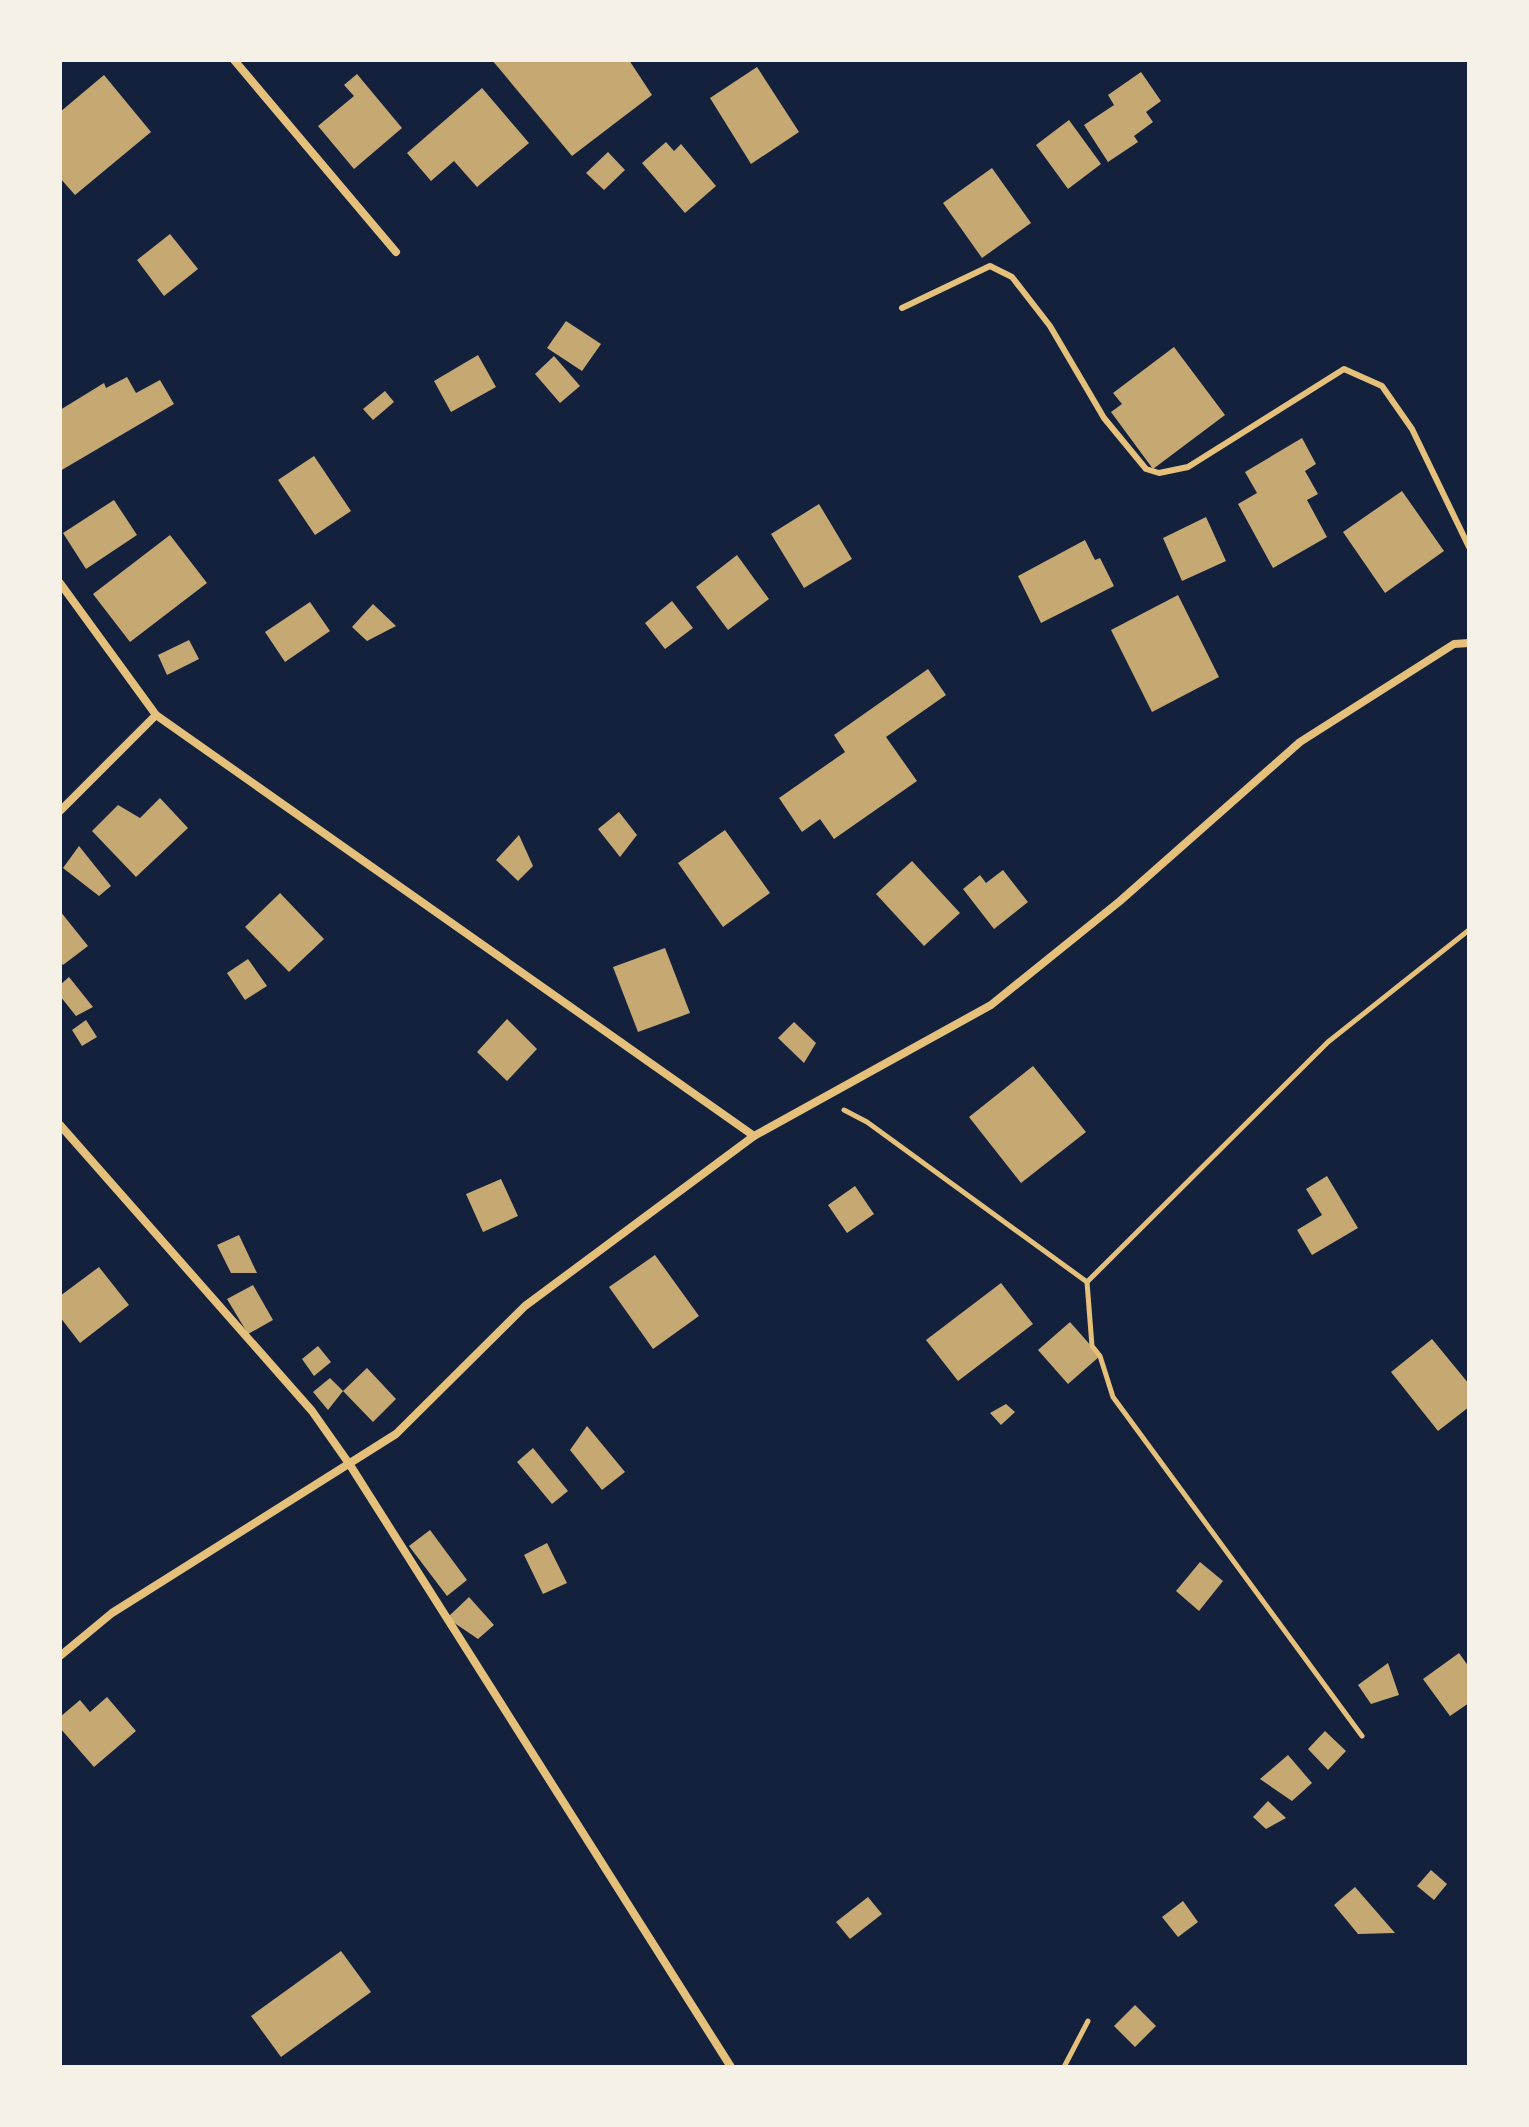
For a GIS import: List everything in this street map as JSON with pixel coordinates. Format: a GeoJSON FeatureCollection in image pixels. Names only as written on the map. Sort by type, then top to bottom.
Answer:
{"type":"FeatureCollection","features":[{"type":"Feature","properties":{"kind":"street"},"geometry":{"type":"LineString","coordinates":[[234,60],[396,252]]}},
{"type":"Feature","properties":{"kind":"street"},"geometry":{"type":"LineString","coordinates":[[60,583],[156,715],[754,1136]]}},
{"type":"Feature","properties":{"kind":"street"},"geometry":{"type":"LineString","coordinates":[[60,1656],[112,1613],[396,1434],[525,1306],[754,1136],[991,1005],[1120,901],[1300,742],[1454,644],[1469,643]]}},
{"type":"Feature","properties":{"kind":"street"},"geometry":{"type":"LineString","coordinates":[[60,811],[156,715]]}},
{"type":"Feature","properties":{"kind":"street"},"geometry":{"type":"LineString","coordinates":[[60,1125],[312,1411],[350,1465],[731,2067]]}},
{"type":"Feature","properties":{"kind":"lane"},"geometry":{"type":"LineString","coordinates":[[902,308],[990,266],[1012,277],[1050,326],[1104,418],[1146,469],[1159,473],[1188,467],[1344,369],[1382,386],[1412,429],[1469,547]]}},
{"type":"Feature","properties":{"kind":"path"},"geometry":{"type":"LineString","coordinates":[[1087,1282],[1328,1042],[1469,930]]}},
{"type":"Feature","properties":{"kind":"path"},"geometry":{"type":"LineString","coordinates":[[822,1099],[867,1122],[1087,1282],[1092,1346],[1100,1356],[1113,1397],[1362,1736]]}},
{"type":"Feature","properties":{"kind":"path"},"geometry":{"type":"LineString","coordinates":[[1064,2067],[1088,2021]]}},
{"type":"Feature","properties":{"kind":"building"},"geometry":{"type":"Polygon","coordinates":[[[492,60],[629,60],[652,95],[572,156],[492,60]]]}},
{"type":"Feature","properties":{"kind":"building"},"geometry":{"type":"Polygon","coordinates":[[[757,67],[799,132],[751,164],[710,98],[757,67]]]}},
{"type":"Feature","properties":{"kind":"building"},"geometry":{"type":"Polygon","coordinates":[[[1141,72],[1161,101],[1146,112],[1153,122],[1134,136],[1138,142],[1108,162],[1084,125],[1114,105],[1108,95],[1141,72]]]}},
{"type":"Feature","properties":{"kind":"building"},"geometry":{"type":"Polygon","coordinates":[[[357,74],[402,128],[354,169],[318,126],[354,96],[344,85],[357,74]]]}},
{"type":"Feature","properties":{"kind":"building"},"geometry":{"type":"Polygon","coordinates":[[[104,75],[151,132],[75,195],[60,178],[60,112],[104,75]]]}},
{"type":"Feature","properties":{"kind":"building"},"geometry":{"type":"Polygon","coordinates":[[[482,88],[529,143],[477,187],[454,161],[431,181],[407,153],[482,88]]]}},
{"type":"Feature","properties":{"kind":"building"},"geometry":{"type":"Polygon","coordinates":[[[1069,120],[1101,164],[1068,189],[1036,145],[1069,120]]]}},
{"type":"Feature","properties":{"kind":"building"},"geometry":{"type":"Polygon","coordinates":[[[666,142],[674,151],[681,144],[716,186],[685,213],[642,163],[666,142]]]}},
{"type":"Feature","properties":{"kind":"building"},"geometry":{"type":"Polygon","coordinates":[[[608,152],[625,170],[604,190],[586,173],[608,152]]]}},
{"type":"Feature","properties":{"kind":"building"},"geometry":{"type":"Polygon","coordinates":[[[992,168],[1031,223],[982,258],[943,203],[992,168]]]}},
{"type":"Feature","properties":{"kind":"building"},"geometry":{"type":"Polygon","coordinates":[[[170,234],[198,269],[164,296],[137,260],[170,234]]]}},
{"type":"Feature","properties":{"kind":"building"},"geometry":{"type":"Polygon","coordinates":[[[566,321],[601,344],[582,371],[547,348],[566,321]]]}},
{"type":"Feature","properties":{"kind":"building"},"geometry":{"type":"Polygon","coordinates":[[[1174,347],[1225,415],[1153,469],[1111,412],[1122,404],[1113,393],[1174,347]]]}},
{"type":"Feature","properties":{"kind":"building"},"geometry":{"type":"Polygon","coordinates":[[[478,355],[496,387],[451,412],[434,381],[478,355]]]}},
{"type":"Feature","properties":{"kind":"building"},"geometry":{"type":"Polygon","coordinates":[[[554,356],[580,386],[560,403],[535,374],[554,356]]]}},
{"type":"Feature","properties":{"kind":"building"},"geometry":{"type":"Polygon","coordinates":[[[127,377],[136,393],[160,380],[174,404],[60,471],[60,410],[104,383],[106,388],[127,377]]]}},
{"type":"Feature","properties":{"kind":"building"},"geometry":{"type":"Polygon","coordinates":[[[385,391],[394,402],[373,420],[363,409],[385,391]]]}},
{"type":"Feature","properties":{"kind":"building"},"geometry":{"type":"Polygon","coordinates":[[[1302,438],[1316,464],[1305,471],[1318,494],[1307,500],[1327,537],[1273,568],[1238,504],[1257,493],[1245,472],[1302,438]]]}},
{"type":"Feature","properties":{"kind":"building"},"geometry":{"type":"Polygon","coordinates":[[[314,456],[351,511],[315,535],[278,480],[314,456]]]}},
{"type":"Feature","properties":{"kind":"building"},"geometry":{"type":"Polygon","coordinates":[[[1402,491],[1444,551],[1385,593],[1343,532],[1402,491]]]}},
{"type":"Feature","properties":{"kind":"building"},"geometry":{"type":"Polygon","coordinates":[[[114,500],[137,535],[86,569],[63,533],[114,500]]]}},
{"type":"Feature","properties":{"kind":"building"},"geometry":{"type":"Polygon","coordinates":[[[819,504],[852,559],[804,588],[771,534],[819,504]]]}},
{"type":"Feature","properties":{"kind":"building"},"geometry":{"type":"Polygon","coordinates":[[[1206,517],[1226,561],[1182,581],[1163,538],[1206,517]]]}},
{"type":"Feature","properties":{"kind":"building"},"geometry":{"type":"Polygon","coordinates":[[[170,535],[207,583],[130,642],[93,594],[170,535]]]}},
{"type":"Feature","properties":{"kind":"building"},"geometry":{"type":"Polygon","coordinates":[[[1085,540],[1095,560],[1100,558],[1114,586],[1041,623],[1018,576],[1085,540]]]}},
{"type":"Feature","properties":{"kind":"building"},"geometry":{"type":"Polygon","coordinates":[[[737,555],[769,599],[728,630],[696,587],[737,555]]]}},
{"type":"Feature","properties":{"kind":"building"},"geometry":{"type":"Polygon","coordinates":[[[1178,595],[1219,677],[1152,712],[1111,630],[1178,595]]]}},
{"type":"Feature","properties":{"kind":"building"},"geometry":{"type":"Polygon","coordinates":[[[672,601],[693,628],[665,649],[645,623],[672,601]]]}},
{"type":"Feature","properties":{"kind":"building"},"geometry":{"type":"Polygon","coordinates":[[[310,602],[330,631],[285,662],[265,632],[310,602]]]}},
{"type":"Feature","properties":{"kind":"building"},"geometry":{"type":"Polygon","coordinates":[[[373,604],[396,626],[367,641],[352,627],[373,604]]]}},
{"type":"Feature","properties":{"kind":"building"},"geometry":{"type":"Polygon","coordinates":[[[189,640],[199,659],[167,675],[158,655],[189,640]]]}},
{"type":"Feature","properties":{"kind":"building"},"geometry":{"type":"Polygon","coordinates":[[[928,669],[946,695],[886,737],[917,781],[834,839],[820,819],[802,832],[779,798],[845,752],[834,735],[928,669]]]}},
{"type":"Feature","properties":{"kind":"building"},"geometry":{"type":"Polygon","coordinates":[[[160,798],[188,828],[136,877],[92,831],[118,805],[140,818],[160,798]]]}},
{"type":"Feature","properties":{"kind":"building"},"geometry":{"type":"Polygon","coordinates":[[[619,812],[637,835],[620,857],[598,829],[619,812]]]}},
{"type":"Feature","properties":{"kind":"building"},"geometry":{"type":"Polygon","coordinates":[[[725,830],[770,893],[723,927],[678,863],[725,830]]]}},
{"type":"Feature","properties":{"kind":"building"},"geometry":{"type":"Polygon","coordinates":[[[519,835],[533,866],[518,881],[496,860],[519,835]]]}},
{"type":"Feature","properties":{"kind":"building"},"geometry":{"type":"Polygon","coordinates":[[[79,846],[111,886],[99,896],[63,868],[79,846]]]}},
{"type":"Feature","properties":{"kind":"building"},"geometry":{"type":"Polygon","coordinates":[[[912,861],[960,913],[924,946],[876,894],[912,861]]]}},
{"type":"Feature","properties":{"kind":"building"},"geometry":{"type":"Polygon","coordinates":[[[1003,870],[1028,902],[994,929],[963,889],[980,875],[986,883],[1003,870]]]}},
{"type":"Feature","properties":{"kind":"building"},"geometry":{"type":"Polygon","coordinates":[[[280,893],[324,939],[289,972],[245,927],[280,893]]]}},
{"type":"Feature","properties":{"kind":"building"},"geometry":{"type":"Polygon","coordinates":[[[60,911],[88,946],[63,965],[60,961],[60,911]]]}},
{"type":"Feature","properties":{"kind":"building"},"geometry":{"type":"Polygon","coordinates":[[[665,948],[690,1013],[638,1032],[613,967],[665,948]]]}},
{"type":"Feature","properties":{"kind":"building"},"geometry":{"type":"Polygon","coordinates":[[[248,959],[267,986],[245,1000],[227,973],[248,959]]]}},
{"type":"Feature","properties":{"kind":"building"},"geometry":{"type":"Polygon","coordinates":[[[69,977],[93,1007],[76,1016],[60,996],[60,985],[69,977]]]}},
{"type":"Feature","properties":{"kind":"building"},"geometry":{"type":"Polygon","coordinates":[[[507,1019],[537,1049],[507,1081],[477,1052],[507,1019]]]}},
{"type":"Feature","properties":{"kind":"building"},"geometry":{"type":"Polygon","coordinates":[[[86,1020],[97,1037],[82,1046],[72,1030],[86,1020]]]}},
{"type":"Feature","properties":{"kind":"building"},"geometry":{"type":"Polygon","coordinates":[[[794,1022],[816,1043],[804,1063],[778,1038],[794,1022]]]}},
{"type":"Feature","properties":{"kind":"building"},"geometry":{"type":"Polygon","coordinates":[[[1033,1066],[1086,1132],[1021,1183],[969,1117],[1033,1066]]]}},
{"type":"Feature","properties":{"kind":"building"},"geometry":{"type":"Polygon","coordinates":[[[1327,1176],[1358,1228],[1312,1255],[1297,1230],[1322,1215],[1306,1189],[1327,1176]]]}},
{"type":"Feature","properties":{"kind":"building"},"geometry":{"type":"Polygon","coordinates":[[[501,1179],[518,1216],[483,1232],[466,1194],[501,1179]]]}},
{"type":"Feature","properties":{"kind":"building"},"geometry":{"type":"Polygon","coordinates":[[[855,1186],[874,1214],[847,1233],[828,1205],[855,1186]]]}},
{"type":"Feature","properties":{"kind":"building"},"geometry":{"type":"Polygon","coordinates":[[[239,1235],[257,1273],[231,1273],[217,1245],[239,1235]]]}},
{"type":"Feature","properties":{"kind":"building"},"geometry":{"type":"Polygon","coordinates":[[[655,1255],[699,1316],[653,1349],[609,1287],[655,1255]]]}},
{"type":"Feature","properties":{"kind":"building"},"geometry":{"type":"Polygon","coordinates":[[[99,1267],[129,1305],[80,1343],[60,1317],[60,1296],[99,1267]]]}},
{"type":"Feature","properties":{"kind":"building"},"geometry":{"type":"Polygon","coordinates":[[[1001,1283],[1033,1324],[958,1381],[926,1340],[1001,1283]]]}},
{"type":"Feature","properties":{"kind":"building"},"geometry":{"type":"Polygon","coordinates":[[[253,1285],[273,1320],[248,1334],[227,1299],[253,1285]]]}},
{"type":"Feature","properties":{"kind":"building"},"geometry":{"type":"Polygon","coordinates":[[[1070,1322],[1100,1356],[1068,1384],[1038,1350],[1070,1322]]]}},
{"type":"Feature","properties":{"kind":"building"},"geometry":{"type":"Polygon","coordinates":[[[1432,1339],[1469,1384],[1469,1407],[1438,1431],[1391,1372],[1432,1339]]]}},
{"type":"Feature","properties":{"kind":"building"},"geometry":{"type":"Polygon","coordinates":[[[318,1346],[331,1362],[314,1376],[302,1359],[318,1346]]]}},
{"type":"Feature","properties":{"kind":"building"},"geometry":{"type":"Polygon","coordinates":[[[367,1368],[396,1399],[373,1422],[343,1391],[367,1368]]]}},
{"type":"Feature","properties":{"kind":"building"},"geometry":{"type":"Polygon","coordinates":[[[330,1378],[343,1391],[328,1410],[313,1392],[330,1378]]]}},
{"type":"Feature","properties":{"kind":"building"},"geometry":{"type":"Polygon","coordinates":[[[1006,1404],[1015,1412],[1001,1425],[990,1413],[1006,1404]]]}},
{"type":"Feature","properties":{"kind":"building"},"geometry":{"type":"Polygon","coordinates":[[[587,1426],[625,1472],[602,1490],[570,1450],[587,1426]]]}},
{"type":"Feature","properties":{"kind":"building"},"geometry":{"type":"Polygon","coordinates":[[[533,1448],[568,1491],[552,1504],[517,1462],[533,1448]]]}},
{"type":"Feature","properties":{"kind":"building"},"geometry":{"type":"Polygon","coordinates":[[[430,1530],[467,1580],[447,1596],[409,1546],[430,1530]]]}},
{"type":"Feature","properties":{"kind":"building"},"geometry":{"type":"Polygon","coordinates":[[[547,1543],[567,1583],[543,1594],[524,1555],[547,1543]]]}},
{"type":"Feature","properties":{"kind":"building"},"geometry":{"type":"Polygon","coordinates":[[[1200,1562],[1223,1581],[1199,1611],[1176,1591],[1200,1562]]]}},
{"type":"Feature","properties":{"kind":"building"},"geometry":{"type":"Polygon","coordinates":[[[469,1597],[494,1625],[478,1639],[447,1618],[469,1597]]]}},
{"type":"Feature","properties":{"kind":"building"},"geometry":{"type":"Polygon","coordinates":[[[1459,1653],[1469,1667],[1469,1703],[1450,1716],[1423,1679],[1459,1653]]]}},
{"type":"Feature","properties":{"kind":"building"},"geometry":{"type":"Polygon","coordinates":[[[1388,1663],[1399,1695],[1371,1704],[1358,1685],[1388,1663]]]}},
{"type":"Feature","properties":{"kind":"building"},"geometry":{"type":"Polygon","coordinates":[[[107,1697],[136,1731],[94,1767],[60,1728],[60,1717],[80,1700],[90,1712],[107,1697]]]}},
{"type":"Feature","properties":{"kind":"building"},"geometry":{"type":"Polygon","coordinates":[[[1325,1731],[1346,1751],[1328,1770],[1308,1749],[1325,1731]]]}},
{"type":"Feature","properties":{"kind":"building"},"geometry":{"type":"Polygon","coordinates":[[[1288,1755],[1312,1783],[1292,1801],[1260,1779],[1288,1755]]]}},
{"type":"Feature","properties":{"kind":"building"},"geometry":{"type":"Polygon","coordinates":[[[1268,1801],[1286,1818],[1266,1829],[1253,1817],[1268,1801]]]}},
{"type":"Feature","properties":{"kind":"building"},"geometry":{"type":"Polygon","coordinates":[[[1431,1870],[1447,1884],[1434,1900],[1417,1886],[1431,1870]]]}},
{"type":"Feature","properties":{"kind":"building"},"geometry":{"type":"Polygon","coordinates":[[[1355,1887],[1395,1933],[1358,1934],[1334,1905],[1355,1887]]]}},
{"type":"Feature","properties":{"kind":"building"},"geometry":{"type":"Polygon","coordinates":[[[868,1897],[882,1914],[850,1939],[836,1922],[868,1897]]]}},
{"type":"Feature","properties":{"kind":"building"},"geometry":{"type":"Polygon","coordinates":[[[1183,1901],[1198,1922],[1178,1937],[1162,1917],[1183,1901]]]}},
{"type":"Feature","properties":{"kind":"building"},"geometry":{"type":"Polygon","coordinates":[[[341,1951],[371,1992],[281,2057],[251,2016],[341,1951]]]}},
{"type":"Feature","properties":{"kind":"building"},"geometry":{"type":"Polygon","coordinates":[[[1135,2005],[1156,2026],[1135,2047],[1114,2026],[1135,2005]]]}}]}
